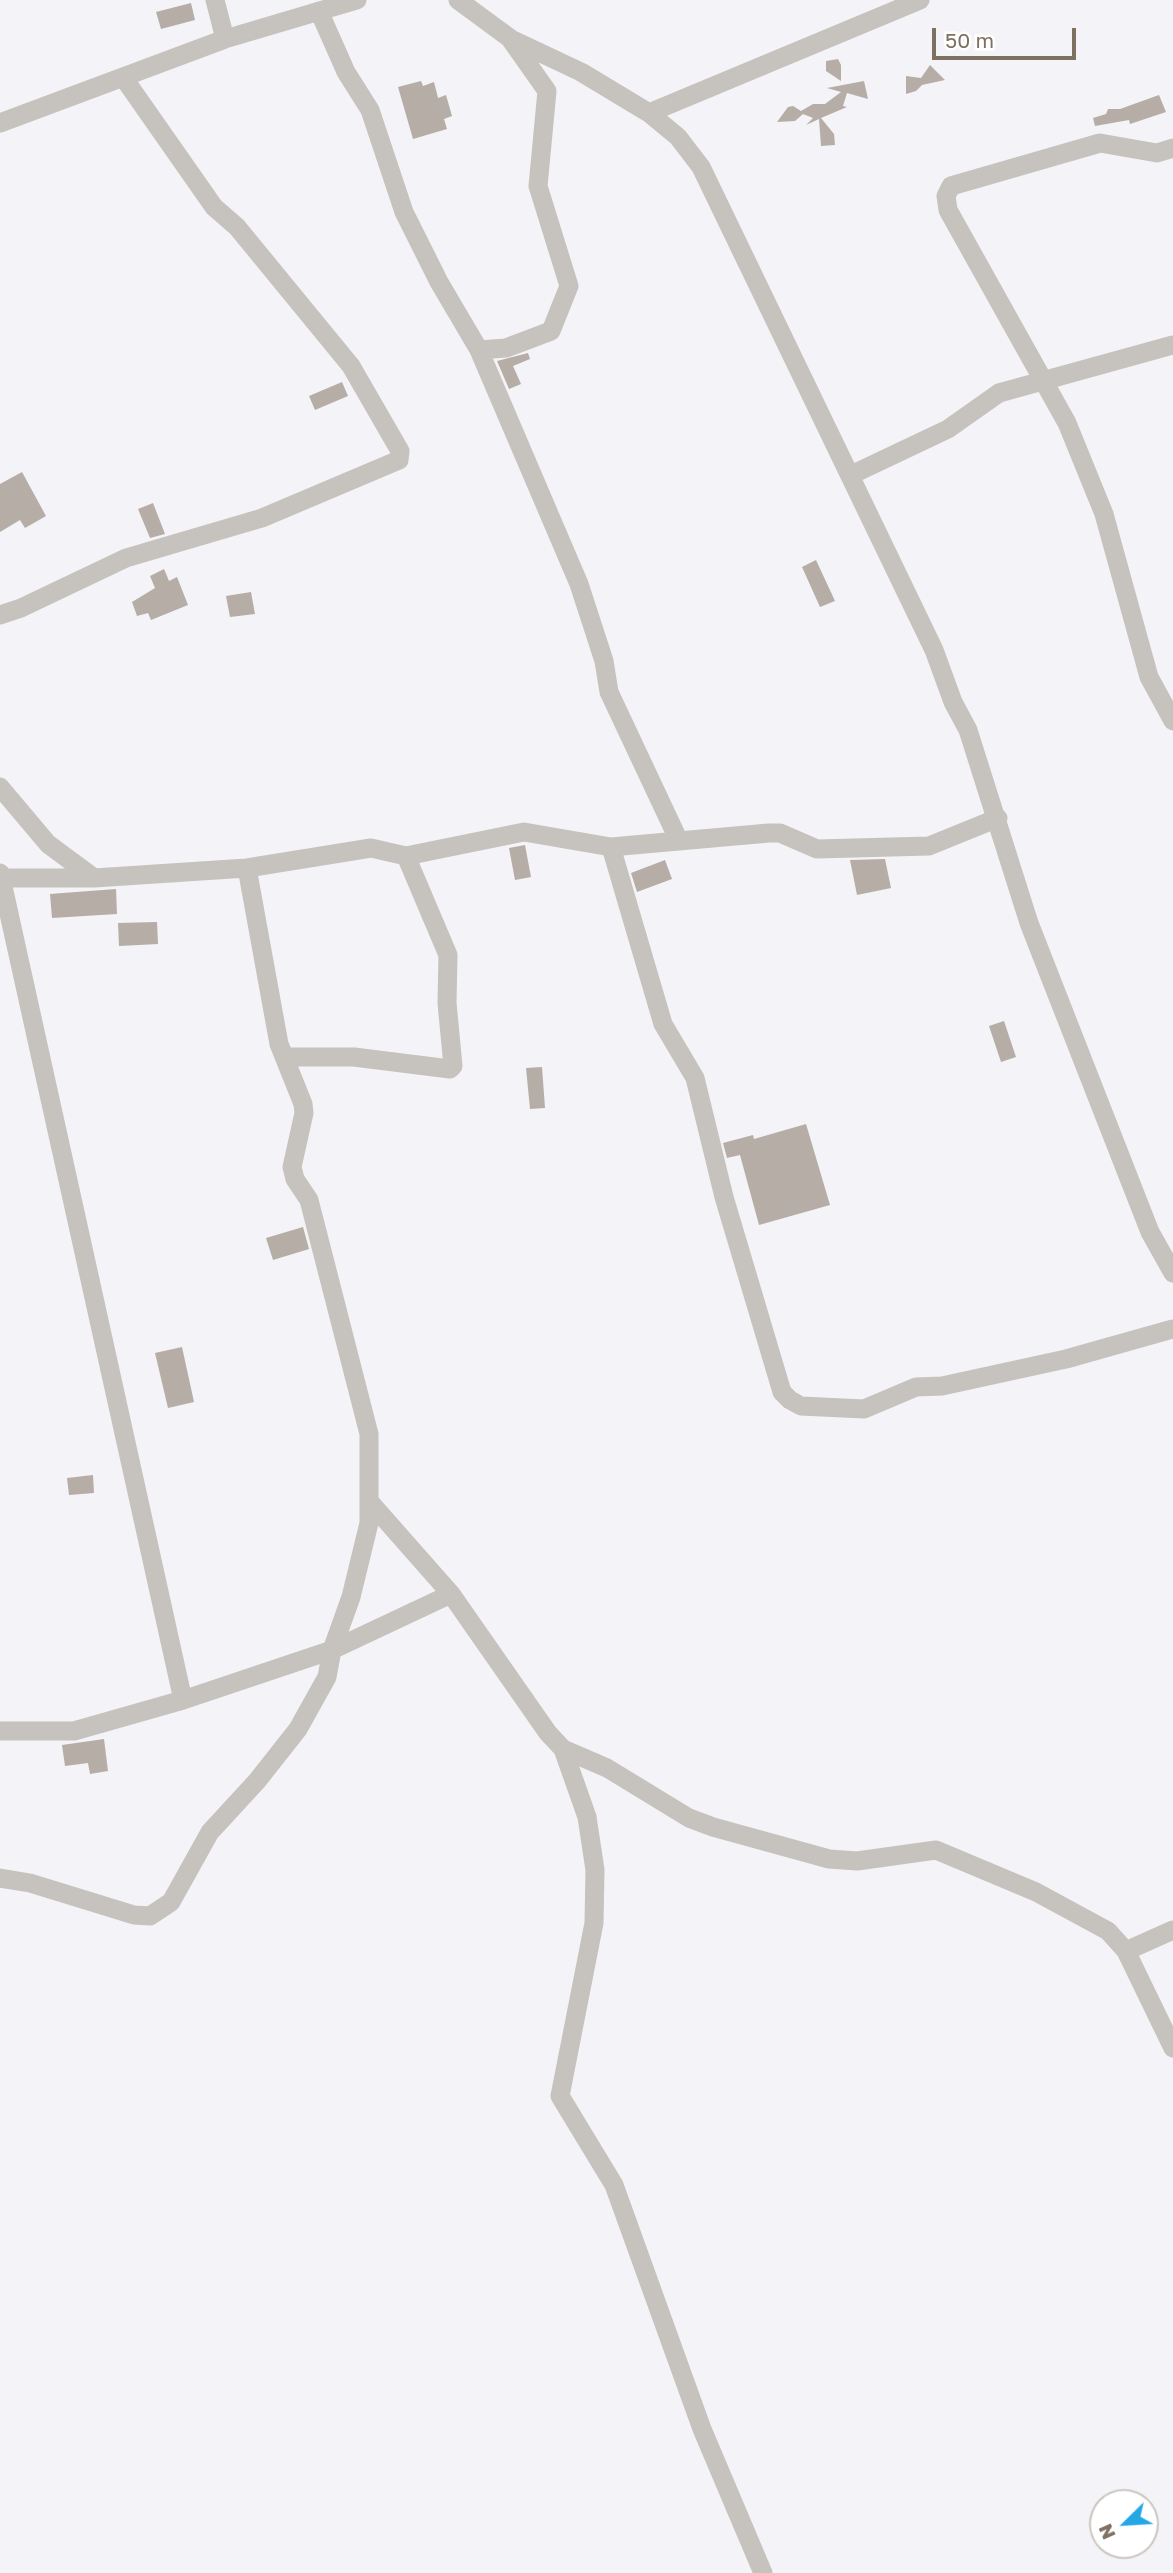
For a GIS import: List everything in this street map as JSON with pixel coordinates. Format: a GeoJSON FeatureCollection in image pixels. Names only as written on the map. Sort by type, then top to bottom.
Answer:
{"type":"FeatureCollection","features":[{"type":"Feature","properties":{"kind":"street"},"geometry":{"type":"LineString","coordinates":[[215,0],[225,39]]}},
{"type":"Feature","properties":{"kind":"street"},"geometry":{"type":"LineString","coordinates":[[0,123],[225,39],[357,0]]}},
{"type":"Feature","properties":{"kind":"street"},"geometry":{"type":"LineString","coordinates":[[458,0],[511,39],[581,72],[649,113],[678,137],[701,167],[934,650],[953,702],[968,730],[1029,923],[1150,1232],[1173,1273]]}},
{"type":"Feature","properties":{"kind":"street"},"geometry":{"type":"LineString","coordinates":[[649,113],[920,0]]}},
{"type":"Feature","properties":{"kind":"street"},"geometry":{"type":"LineString","coordinates":[[319,11],[346,72],[370,110],[404,212],[439,282],[479,350],[579,584],[604,661],[609,692],[679,841]]}},
{"type":"Feature","properties":{"kind":"street"},"geometry":{"type":"LineString","coordinates":[[479,350],[494,351],[551,331],[569,286],[538,186],[547,91],[511,39]]}},
{"type":"Feature","properties":{"kind":"street"},"geometry":{"type":"LineString","coordinates":[[0,615],[21,608],[126,558],[262,518],[399,460],[400,451],[351,366],[237,227],[214,207],[123,77]]}},
{"type":"Feature","properties":{"kind":"street"},"geometry":{"type":"LineString","coordinates":[[1173,148],[1157,153],[1100,143],[951,186],[946,196],[948,210],[1067,423],[1104,514],[1149,677],[1173,721]]}},
{"type":"Feature","properties":{"kind":"street"},"geometry":{"type":"LineString","coordinates":[[851,475],[948,429],[993,396],[1043,379],[1173,345]]}},
{"type":"Feature","properties":{"kind":"street"},"geometry":{"type":"LineString","coordinates":[[0,787],[48,844],[93,878]]}},
{"type":"Feature","properties":{"kind":"street"},"geometry":{"type":"LineString","coordinates":[[183,1700],[0,876],[93,878],[247,868],[372,848],[406,856],[524,831],[611,847],[769,833],[780,833],[817,849],[929,846],[998,818]]}},
{"type":"Feature","properties":{"kind":"street"},"geometry":{"type":"LineString","coordinates":[[611,847],[663,1024],[695,1077],[724,1197],[782,1392],[790,1400],[801,1406],[864,1409],[916,1387],[942,1386],[1066,1359],[1173,1329]]}},
{"type":"Feature","properties":{"kind":"street"},"geometry":{"type":"LineString","coordinates":[[285,1056],[354,1057],[450,1069],[453,1066],[447,1003],[448,955],[406,856]]}},
{"type":"Feature","properties":{"kind":"street"},"geometry":{"type":"LineString","coordinates":[[0,1878],[30,1883],[134,1915],[150,1916],[161,1911],[171,1902],[210,1832],[257,1781],[298,1729],[327,1677],[332,1650],[351,1597],[369,1523],[369,1434],[309,1200],[295,1179],[292,1167],[304,1113],[279,1044],[247,868]]}},
{"type":"Feature","properties":{"kind":"street"},"geometry":{"type":"LineString","coordinates":[[369,1501],[451,1594],[548,1733],[563,1749],[607,1768],[689,1818],[713,1827],[829,1859],[857,1861],[936,1850],[1036,1892],[1108,1931],[1126,1951],[1173,2048]]}},
{"type":"Feature","properties":{"kind":"street"},"geometry":{"type":"LineString","coordinates":[[0,1731],[74,1731],[183,1700],[332,1650],[451,1594]]}},
{"type":"Feature","properties":{"kind":"street"},"geometry":{"type":"LineString","coordinates":[[563,1749],[587,1817],[594,1870],[594,1910],[560,2096],[614,2185],[702,2428],[763,2573]]}},
{"type":"Feature","properties":{"kind":"street"},"geometry":{"type":"LineString","coordinates":[[1126,1951],[1173,1930]]}},
{"type":"Feature","properties":{"kind":"building"},"geometry":{"type":"Polygon","coordinates":[[[191,3],[195,20],[161,29],[156,12],[191,3]]]}},
{"type":"Feature","properties":{"kind":"building"},"geometry":{"type":"Polygon","coordinates":[[[838,59],[841,65],[841,81],[826,71],[826,61],[838,59]]]}},
{"type":"Feature","properties":{"kind":"building"},"geometry":{"type":"Polygon","coordinates":[[[930,65],[945,80],[922,85],[916,91],[906,94],[906,76],[921,78],[930,65]]]}},
{"type":"Feature","properties":{"kind":"building"},"geometry":{"type":"Polygon","coordinates":[[[421,81],[423,86],[434,82],[438,98],[446,95],[452,116],[444,119],[447,129],[413,139],[398,87],[421,81]]]}},
{"type":"Feature","properties":{"kind":"building"},"geometry":{"type":"Polygon","coordinates":[[[864,81],[868,99],[847,93],[843,106],[847,107],[821,118],[834,134],[835,145],[821,146],[819,119],[806,125],[813,118],[803,114],[795,121],[777,122],[788,107],[793,106],[801,111],[813,104],[825,104],[841,92],[827,88],[864,81]]]}},
{"type":"Feature","properties":{"kind":"building"},"geometry":{"type":"Polygon","coordinates":[[[1159,95],[1166,112],[1130,124],[1129,120],[1095,126],[1093,118],[1106,114],[1108,109],[1120,109],[1159,95]]]}},
{"type":"Feature","properties":{"kind":"building"},"geometry":{"type":"Polygon","coordinates":[[[528,353],[530,359],[513,366],[521,384],[509,389],[497,361],[528,353]]]}},
{"type":"Feature","properties":{"kind":"building"},"geometry":{"type":"Polygon","coordinates":[[[342,382],[348,396],[315,410],[309,396],[342,382]]]}},
{"type":"Feature","properties":{"kind":"building"},"geometry":{"type":"Polygon","coordinates":[[[22,472],[46,516],[25,528],[20,520],[0,532],[0,484],[22,472]]]}},
{"type":"Feature","properties":{"kind":"building"},"geometry":{"type":"Polygon","coordinates":[[[153,503],[165,534],[150,538],[138,509],[153,503]]]}},
{"type":"Feature","properties":{"kind":"building"},"geometry":{"type":"Polygon","coordinates":[[[816,560],[835,601],[820,607],[802,567],[816,560]]]}},
{"type":"Feature","properties":{"kind":"building"},"geometry":{"type":"Polygon","coordinates":[[[164,569],[169,581],[177,577],[188,605],[151,620],[148,613],[137,616],[132,602],[155,588],[150,576],[164,569]]]}},
{"type":"Feature","properties":{"kind":"building"},"geometry":{"type":"Polygon","coordinates":[[[251,592],[255,614],[230,617],[226,596],[251,592]]]}},
{"type":"Feature","properties":{"kind":"building"},"geometry":{"type":"Polygon","coordinates":[[[525,845],[531,877],[515,880],[509,848],[525,845]]]}},
{"type":"Feature","properties":{"kind":"building"},"geometry":{"type":"Polygon","coordinates":[[[885,859],[891,888],[857,895],[850,860],[885,859]]]}},
{"type":"Feature","properties":{"kind":"building"},"geometry":{"type":"Polygon","coordinates":[[[665,860],[672,879],[637,892],[631,873],[665,860]]]}},
{"type":"Feature","properties":{"kind":"building"},"geometry":{"type":"Polygon","coordinates":[[[116,889],[117,914],[52,918],[50,894],[116,889]]]}},
{"type":"Feature","properties":{"kind":"building"},"geometry":{"type":"Polygon","coordinates":[[[157,922],[158,944],[119,946],[118,923],[157,922]]]}},
{"type":"Feature","properties":{"kind":"building"},"geometry":{"type":"Polygon","coordinates":[[[1004,1021],[1016,1057],[1001,1062],[989,1026],[1004,1021]]]}},
{"type":"Feature","properties":{"kind":"building"},"geometry":{"type":"Polygon","coordinates":[[[542,1067],[545,1108],[530,1109],[526,1068],[542,1067]]]}},
{"type":"Feature","properties":{"kind":"building"},"geometry":{"type":"Polygon","coordinates":[[[806,1124],[830,1205],[759,1225],[740,1155],[727,1158],[723,1143],[753,1135],[754,1139],[806,1124]]]}},
{"type":"Feature","properties":{"kind":"building"},"geometry":{"type":"Polygon","coordinates":[[[303,1227],[309,1249],[273,1260],[266,1238],[303,1227]]]}},
{"type":"Feature","properties":{"kind":"building"},"geometry":{"type":"Polygon","coordinates":[[[182,1347],[194,1402],[168,1408],[155,1353],[182,1347]]]}},
{"type":"Feature","properties":{"kind":"building"},"geometry":{"type":"Polygon","coordinates":[[[93,1475],[94,1493],[69,1495],[67,1478],[93,1475]]]}},
{"type":"Feature","properties":{"kind":"building"},"geometry":{"type":"Polygon","coordinates":[[[104,1739],[108,1771],[90,1774],[88,1763],[65,1766],[62,1745],[104,1739]]]}}]}
